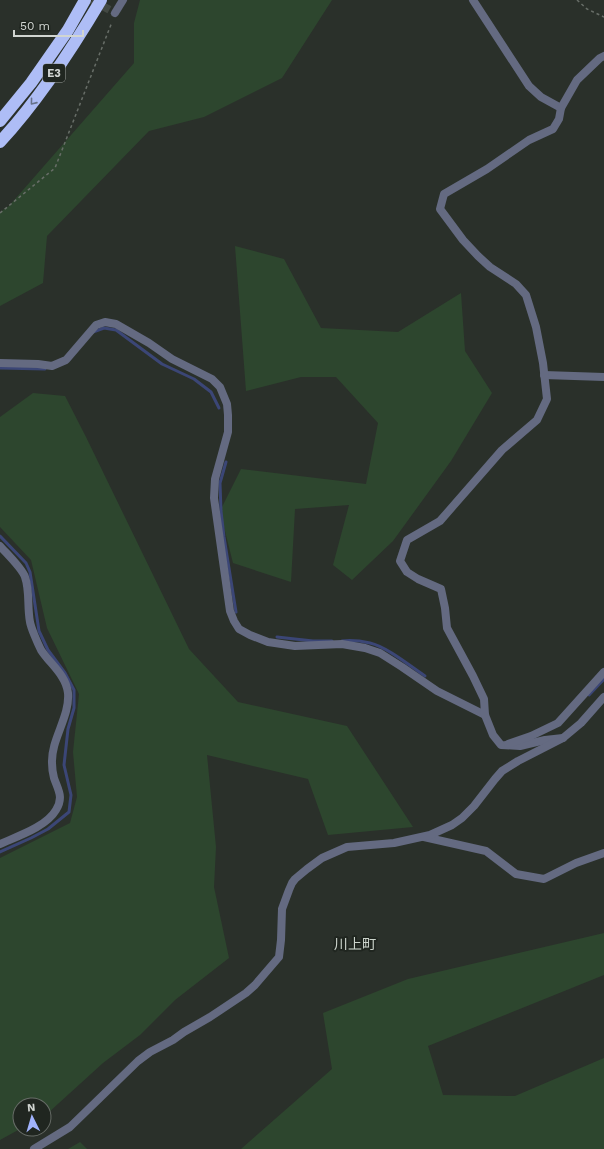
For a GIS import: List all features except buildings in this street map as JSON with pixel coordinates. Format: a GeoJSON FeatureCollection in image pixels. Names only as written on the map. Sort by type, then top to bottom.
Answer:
{"type":"FeatureCollection","features":[{"type":"Feature","properties":{"kind":"highway","name":"E3"},"geometry":{"type":"LineString","coordinates":[[0,121],[31,83],[68,30],[85,0]]}},
{"type":"Feature","properties":{"kind":"highway","name":"E3"},"geometry":{"type":"LineString","coordinates":[[0,142],[43,90],[80,36],[101,0]]}},
{"type":"Feature","properties":{"kind":"street"},"geometry":{"type":"LineString","coordinates":[[115,13],[123,0]]}},
{"type":"Feature","properties":{"kind":"street"},"geometry":{"type":"LineString","coordinates":[[473,0],[529,86],[541,98],[561,108]]}},
{"type":"Feature","properties":{"kind":"street"},"geometry":{"type":"LineString","coordinates":[[563,738],[545,740],[520,746],[501,745],[493,735],[485,715],[484,699],[447,628],[441,590],[407,572],[400,561],[407,540],[440,521],[502,450],[537,420],[547,399],[543,363],[536,327],[526,295],[516,284],[478,256],[463,240],[440,208],[444,194],[487,169],[529,140],[553,129],[559,119],[561,108],[577,80],[603,59]]}},
{"type":"Feature","properties":{"kind":"street"},"geometry":{"type":"LineString","coordinates":[[0,363],[52,366],[66,360],[96,324],[105,322],[116,324],[149,343],[172,359],[212,379],[220,387],[227,404],[228,432],[215,480],[214,498],[230,611],[239,629],[268,642],[295,646],[342,644],[365,648],[380,653],[437,692],[485,715]]}},
{"type":"Feature","properties":{"kind":"street"},"geometry":{"type":"LineString","coordinates":[[544,375],[604,377]]}},
{"type":"Feature","properties":{"kind":"street"},"geometry":{"type":"LineString","coordinates":[[0,546],[25,576],[30,623],[41,650],[57,669],[66,685],[68,699],[68,706],[56,738],[52,758],[54,778],[60,791],[57,808],[51,817],[34,828],[0,844]]}},
{"type":"Feature","properties":{"kind":"street"},"geometry":{"type":"LineString","coordinates":[[501,745],[531,736],[558,724],[604,672]]}},
{"type":"Feature","properties":{"kind":"street"},"geometry":{"type":"LineString","coordinates":[[34,1149],[70,1127],[144,1056],[210,1017],[255,986],[279,957],[282,909],[288,890],[295,879],[303,872],[322,858],[347,847],[390,843],[422,837],[452,825],[462,818],[474,806],[502,771],[563,738],[581,723],[604,697]]}},
{"type":"Feature","properties":{"kind":"street"},"geometry":{"type":"LineString","coordinates":[[422,837],[486,851],[516,874],[544,879],[576,863],[604,853]]}},
{"type":"Feature","properties":{"kind":"path"},"geometry":{"type":"LineString","coordinates":[[577,0],[587,9],[604,17]]}},
{"type":"Feature","properties":{"kind":"path"},"geometry":{"type":"LineString","coordinates":[[0,213],[55,168],[115,13]]}},
{"type":"Feature","properties":{"kind":"green space"},"geometry":{"type":"Polygon","coordinates":[[[140,0],[332,0],[282,78],[204,117],[149,131],[47,236],[43,283],[0,306],[0,212],[9,206],[134,63],[134,23],[140,0]]]}},
{"type":"Feature","properties":{"kind":"green space"},"geometry":{"type":"Polygon","coordinates":[[[235,246],[284,259],[321,328],[398,332],[461,293],[465,351],[492,393],[451,461],[393,541],[352,580],[333,565],[349,505],[295,509],[291,582],[233,563],[220,511],[241,469],[366,484],[378,423],[336,377],[301,377],[246,391],[235,246]]]}},
{"type":"Feature","properties":{"kind":"green space"},"geometry":{"type":"Polygon","coordinates":[[[33,393],[65,396],[189,649],[238,702],[347,726],[413,827],[328,835],[308,779],[207,755],[216,847],[214,887],[229,958],[175,1000],[140,1035],[103,1063],[52,1109],[52,1097],[12,1097],[12,1133],[0,1140],[0,858],[70,823],[77,797],[73,752],[79,694],[47,628],[31,560],[0,527],[0,417],[33,393]]]}},
{"type":"Feature","properties":{"kind":"green space"},"geometry":{"type":"Polygon","coordinates":[[[604,933],[604,975],[428,1046],[443,1095],[515,1096],[604,1058],[604,1149],[241,1149],[332,1069],[323,1013],[408,979],[604,933]]]}},
{"type":"Feature","properties":{"kind":"green space"},"geometry":{"type":"Polygon","coordinates":[[[80,1142],[87,1149],[68,1149],[80,1142]]]}},
{"type":"Feature","properties":{"kind":"waterway"},"geometry":{"type":"LineString","coordinates":[[93,332],[104,328],[116,330],[162,364],[194,379],[211,392],[219,408]]}},
{"type":"Feature","properties":{"kind":"waterway"},"geometry":{"type":"LineString","coordinates":[[0,368],[45,369]]}},
{"type":"Feature","properties":{"kind":"waterway"},"geometry":{"type":"LineString","coordinates":[[226,462],[220,483],[221,511],[236,612]]}},
{"type":"Feature","properties":{"kind":"waterway"},"geometry":{"type":"LineString","coordinates":[[0,536],[26,563],[30,572],[39,631],[48,650],[65,673],[74,690],[74,708],[68,729],[64,765],[71,795],[69,812],[48,829],[0,852]]}},
{"type":"Feature","properties":{"kind":"waterway"},"geometry":{"type":"LineString","coordinates":[[277,637],[313,641],[332,641]]}},
{"type":"Feature","properties":{"kind":"waterway"},"geometry":{"type":"LineString","coordinates":[[342,641],[360,641],[377,645],[384,648],[425,676]]}},
{"type":"Feature","properties":{"kind":"waterway"},"geometry":{"type":"LineString","coordinates":[[589,695],[604,679]]}},
{"type":"Feature","properties":{"kind":"tunnel"},"geometry":{"type":"LineString","coordinates":[[92,0],[115,13]]}},
{"type":"Feature","properties":{"kind":"district","name":"川上町"},"geometry":{"type":"Point","coordinates":[355,944]}}]}
